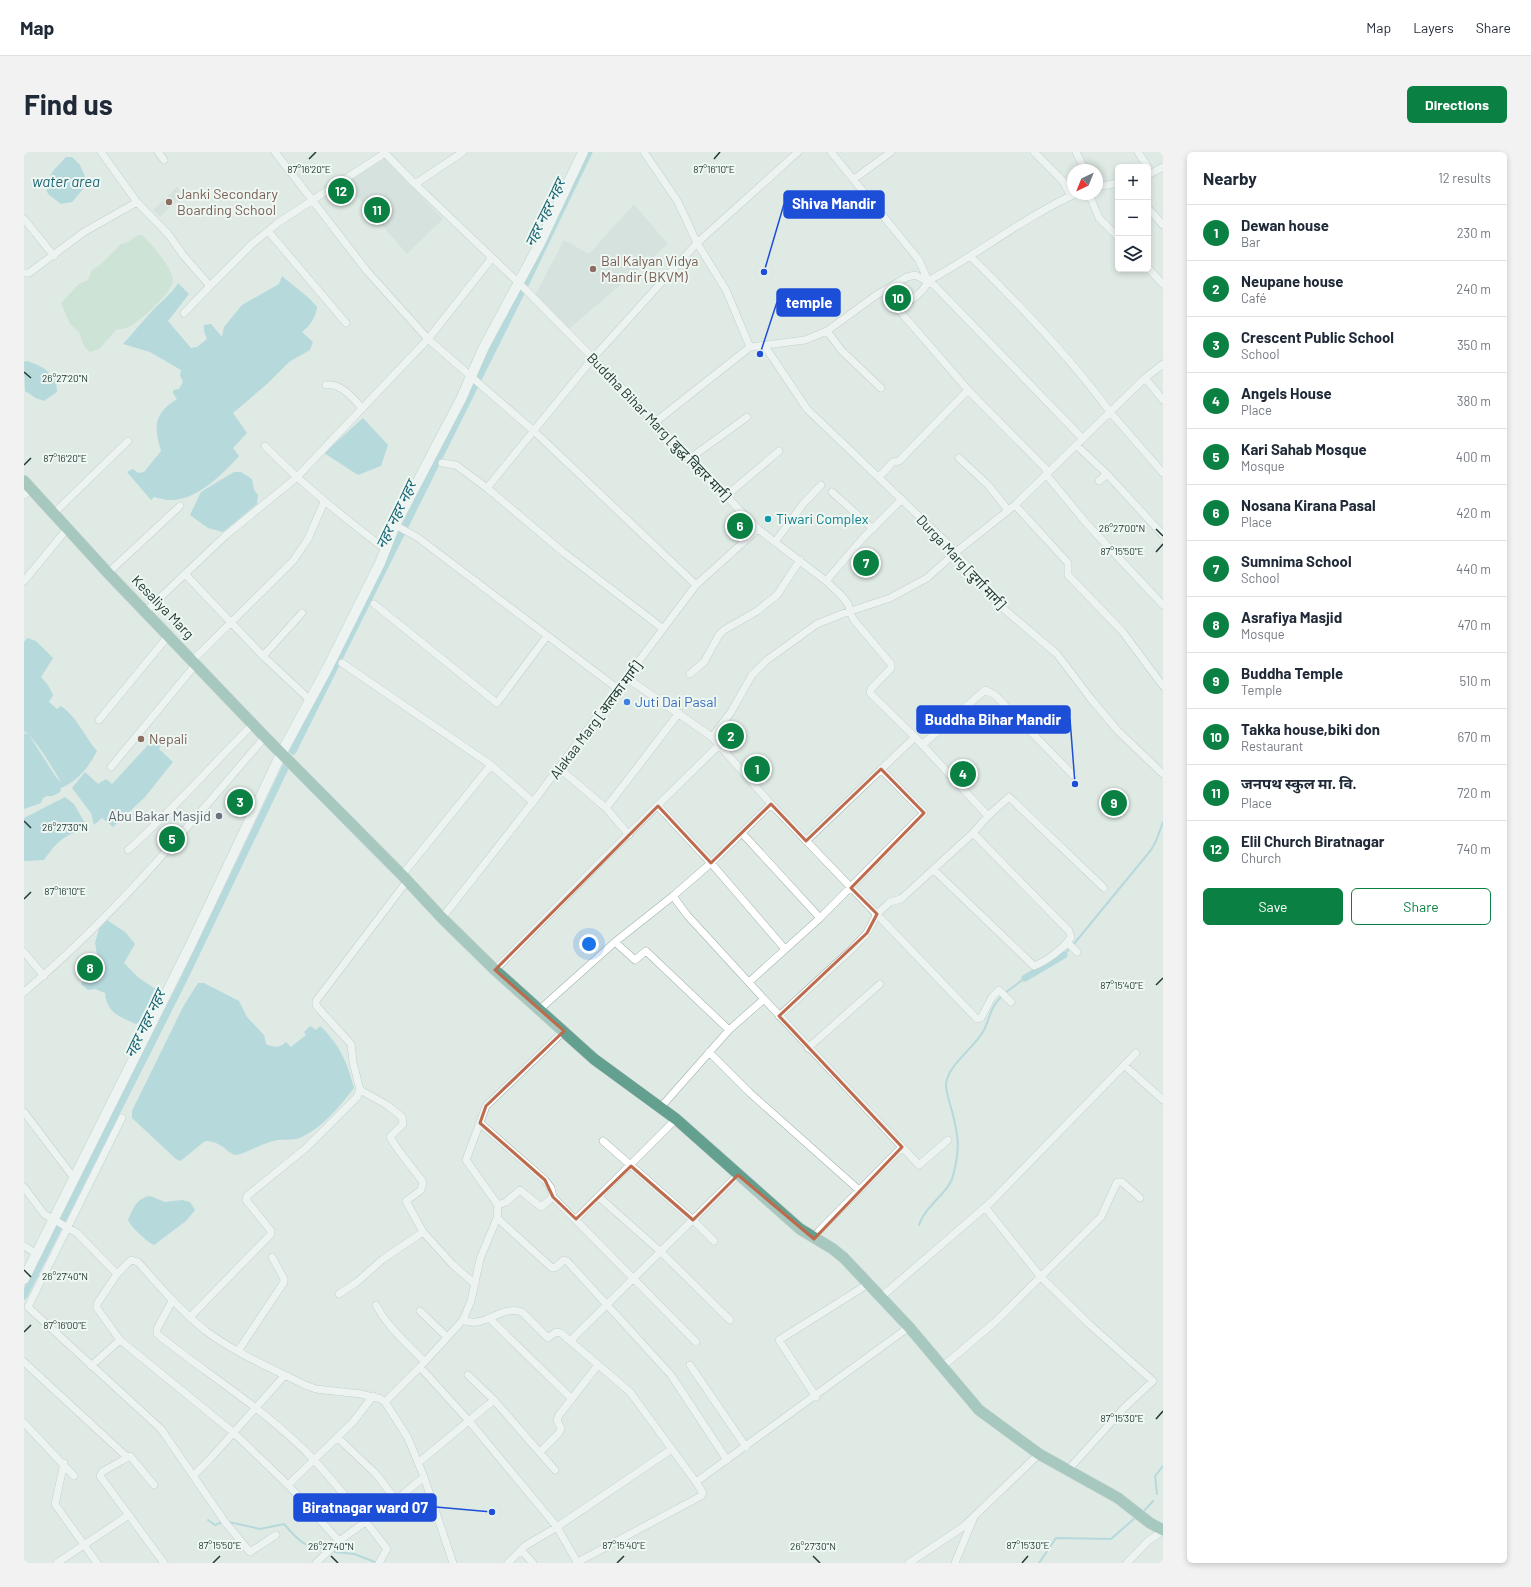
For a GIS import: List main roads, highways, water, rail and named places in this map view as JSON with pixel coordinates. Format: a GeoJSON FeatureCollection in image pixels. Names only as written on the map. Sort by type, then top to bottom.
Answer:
{"type":"FeatureCollection","features":[{"type":"Feature","properties":{"kind":"main road","name":"Kesaliya Marg"},"geometry":{"type":"LineString","coordinates":[[26,489],[53,514],[265,737],[282,752],[442,918],[495,970],[594,1058],[676,1119],[800,1229],[833,1249],[881,1297],[980,1410],[1039,1454],[1101,1487],[1150,1523],[1163,1530]]}},
{"type":"Feature","properties":{"kind":"water","name":"water area"},"geometry":{"type":"Polygon","coordinates":[[[66,157],[72,157],[80,165],[86,179],[83,189],[72,202],[61,204],[48,194],[45,185],[53,171],[66,157]]]}},
{"type":"Feature","properties":{"kind":"water"},"geometry":{"type":"Polygon","coordinates":[[[282,276],[317,307],[312,321],[302,332],[313,342],[310,350],[289,362],[267,384],[233,413],[247,433],[233,448],[239,456],[225,471],[208,485],[190,496],[170,500],[154,497],[151,500],[127,472],[133,469],[138,473],[144,472],[161,451],[157,435],[157,422],[163,410],[177,399],[173,393],[173,390],[179,389],[183,382],[180,375],[181,370],[150,352],[123,344],[152,311],[173,291],[178,283],[189,294],[168,321],[191,348],[197,347],[207,339],[204,331],[204,325],[211,324],[222,337],[224,327],[242,305],[279,284],[282,276]]]}},
{"type":"Feature","properties":{"kind":"water"},"geometry":{"type":"Polygon","coordinates":[[[26,361],[48,371],[55,380],[57,392],[44,401],[25,391],[24,362],[26,361]]]}},
{"type":"Feature","properties":{"kind":"water"},"geometry":{"type":"Polygon","coordinates":[[[363,418],[388,445],[381,466],[358,475],[324,453],[363,418]]]}},
{"type":"Feature","properties":{"kind":"water"},"geometry":{"type":"Polygon","coordinates":[[[234,472],[241,472],[252,479],[254,490],[258,495],[257,504],[223,532],[208,528],[190,515],[201,492],[234,472]]]}},
{"type":"Feature","properties":{"kind":"water"},"geometry":{"type":"Polygon","coordinates":[[[27,638],[36,641],[53,658],[41,677],[48,685],[53,695],[49,702],[57,709],[61,706],[72,716],[97,751],[82,773],[72,782],[61,788],[60,792],[53,796],[47,796],[43,798],[41,803],[24,809],[24,733],[28,735],[24,731],[24,642],[27,638]],[[30,736],[56,777],[62,783],[44,755],[30,736]]]}},
{"type":"Feature","properties":{"kind":"water"},"geometry":{"type":"Polygon","coordinates":[[[155,734],[163,742],[159,749],[173,762],[145,797],[113,827],[102,818],[94,825],[91,813],[72,788],[85,772],[98,784],[106,779],[112,784],[148,745],[155,734]]]}},
{"type":"Feature","properties":{"kind":"water"},"geometry":{"type":"Polygon","coordinates":[[[65,797],[74,804],[86,825],[82,829],[60,841],[44,860],[24,861],[24,818],[65,797]]]}},
{"type":"Feature","properties":{"kind":"water"},"geometry":{"type":"Polygon","coordinates":[[[107,920],[125,932],[135,944],[124,963],[139,978],[157,990],[144,1018],[136,1024],[111,1010],[106,1000],[105,993],[95,989],[88,990],[81,984],[94,966],[97,954],[95,943],[99,929],[107,920]]]}},
{"type":"Feature","properties":{"kind":"water"},"geometry":{"type":"Polygon","coordinates":[[[198,983],[204,983],[239,1001],[247,1017],[264,1035],[266,1044],[274,1047],[286,1042],[291,1047],[306,1035],[304,1032],[310,1026],[316,1030],[320,1026],[333,1040],[342,1054],[349,1070],[354,1088],[324,1122],[310,1133],[299,1138],[273,1141],[237,1155],[230,1153],[217,1143],[205,1141],[180,1161],[176,1159],[132,1118],[132,1111],[184,1005],[198,983]]]}},
{"type":"Feature","properties":{"kind":"water"},"geometry":{"type":"Polygon","coordinates":[[[150,1196],[165,1202],[182,1200],[190,1202],[195,1210],[186,1221],[154,1245],[147,1241],[128,1220],[139,1201],[150,1196]]]}},
{"type":"Feature","properties":{"kind":"waterway","name":"नहर नहर नहर"},"geometry":{"type":"LineString","coordinates":[[525,285],[589,152]]}},
{"type":"Feature","properties":{"kind":"waterway","name":"नहर नहर नहर"},"geometry":{"type":"LineString","coordinates":[[293,751],[522,291]]}},
{"type":"Feature","properties":{"kind":"waterway","name":"नहर नहर नहर"},"geometry":{"type":"LineString","coordinates":[[24,1296],[184,979],[288,762]]}},
{"type":"Feature","properties":{"kind":"waterway"},"geometry":{"type":"LineString","coordinates":[[1073,945],[1151,850],[1163,822]]}},
{"type":"Feature","properties":{"kind":"waterway"},"geometry":{"type":"LineString","coordinates":[[1064,955],[1070,948]]}},
{"type":"Feature","properties":{"kind":"waterway"},"geometry":{"type":"LineString","coordinates":[[1025,978],[1064,955]]}},
{"type":"Feature","properties":{"kind":"waterway"},"geometry":{"type":"LineString","coordinates":[[1005,993],[1025,978]]}},
{"type":"Feature","properties":{"kind":"waterway"},"geometry":{"type":"LineString","coordinates":[[919,1225],[926,1212],[951,1182],[955,1167],[958,1144],[954,1120],[946,1090],[947,1079],[955,1064],[980,1037],[993,1008],[1002,996]]}},
{"type":"Feature","properties":{"kind":"waterway"},"geometry":{"type":"LineString","coordinates":[[1157,1494],[1155,1476],[1163,1466]]}},
{"type":"Feature","properties":{"kind":"waterway"},"geometry":{"type":"LineString","coordinates":[[1143,1512],[1153,1501]]}},
{"type":"Feature","properties":{"kind":"waterway"},"geometry":{"type":"LineString","coordinates":[[1039,1563],[1056,1538],[1111,1539],[1136,1517]]}},
{"type":"Feature","properties":{"kind":"waterway"},"geometry":{"type":"LineString","coordinates":[[208,1520],[215,1525],[222,1522]]}},
{"type":"Feature","properties":{"kind":"waterway"},"geometry":{"type":"LineString","coordinates":[[229,1522],[260,1529],[284,1524],[298,1539],[308,1546],[314,1548],[328,1548]]}},
{"type":"Feature","properties":{"kind":"waterway"},"geometry":{"type":"LineString","coordinates":[[335,1552],[354,1554],[375,1562]]}},
{"type":"Feature","properties":{"kind":"place","name":"Elil Church Biratnagar"},"geometry":{"type":"Point","coordinates":[341,191]}},
{"type":"Feature","properties":{"kind":"place","name":"Janki Secondary Boarding School"},"geometry":{"type":"Point","coordinates":[169,202]}},
{"type":"Feature","properties":{"kind":"place","name":"जनपथ स्कुल मा. वि."},"geometry":{"type":"Point","coordinates":[377,210]}},
{"type":"Feature","properties":{"kind":"place","name":"Bal Kalyan Vidya Mandir (BKVM)"},"geometry":{"type":"Point","coordinates":[593,269]}},
{"type":"Feature","properties":{"kind":"place","name":"Shiva Mandir"},"geometry":{"type":"Point","coordinates":[764,272]}},
{"type":"Feature","properties":{"kind":"place","name":"Takka house,biki don"},"geometry":{"type":"Point","coordinates":[898,298]}},
{"type":"Feature","properties":{"kind":"place","name":"temple"},"geometry":{"type":"Point","coordinates":[760,354]}},
{"type":"Feature","properties":{"kind":"place","name":"Tiwari Complex"},"geometry":{"type":"Point","coordinates":[768,519]}},
{"type":"Feature","properties":{"kind":"place","name":"Nosana Kirana Pasal"},"geometry":{"type":"Point","coordinates":[740,526]}},
{"type":"Feature","properties":{"kind":"place","name":"Sumnima School"},"geometry":{"type":"Point","coordinates":[866,563]}},
{"type":"Feature","properties":{"kind":"place","name":"Juti Dai Pasal"},"geometry":{"type":"Point","coordinates":[627,702]}},
{"type":"Feature","properties":{"kind":"place","name":"Neupane house"},"geometry":{"type":"Point","coordinates":[731,736]}},
{"type":"Feature","properties":{"kind":"place","name":"Nepali"},"geometry":{"type":"Point","coordinates":[141,739]}},
{"type":"Feature","properties":{"kind":"place","name":"Dewan house"},"geometry":{"type":"Point","coordinates":[757,769]}},
{"type":"Feature","properties":{"kind":"place","name":"Angels House"},"geometry":{"type":"Point","coordinates":[963,774]}},
{"type":"Feature","properties":{"kind":"place","name":"Buddha Bihar Mandir"},"geometry":{"type":"Point","coordinates":[1075,784]}},
{"type":"Feature","properties":{"kind":"place","name":"Crescent Public School"},"geometry":{"type":"Point","coordinates":[240,802]}},
{"type":"Feature","properties":{"kind":"place","name":"Buddha Temple"},"geometry":{"type":"Point","coordinates":[1114,803]}},
{"type":"Feature","properties":{"kind":"place","name":"Abu Bakar Masjid"},"geometry":{"type":"Point","coordinates":[219,816]}},
{"type":"Feature","properties":{"kind":"place","name":"Kari Sahab Mosque"},"geometry":{"type":"Point","coordinates":[172,839]}},
{"type":"Feature","properties":{"kind":"place","name":"Asrafiya Masjid"},"geometry":{"type":"Point","coordinates":[90,968]}},
{"type":"Feature","properties":{"kind":"place","name":"Biratnagar ward 07"},"geometry":{"type":"Point","coordinates":[492,1512]}}]}
